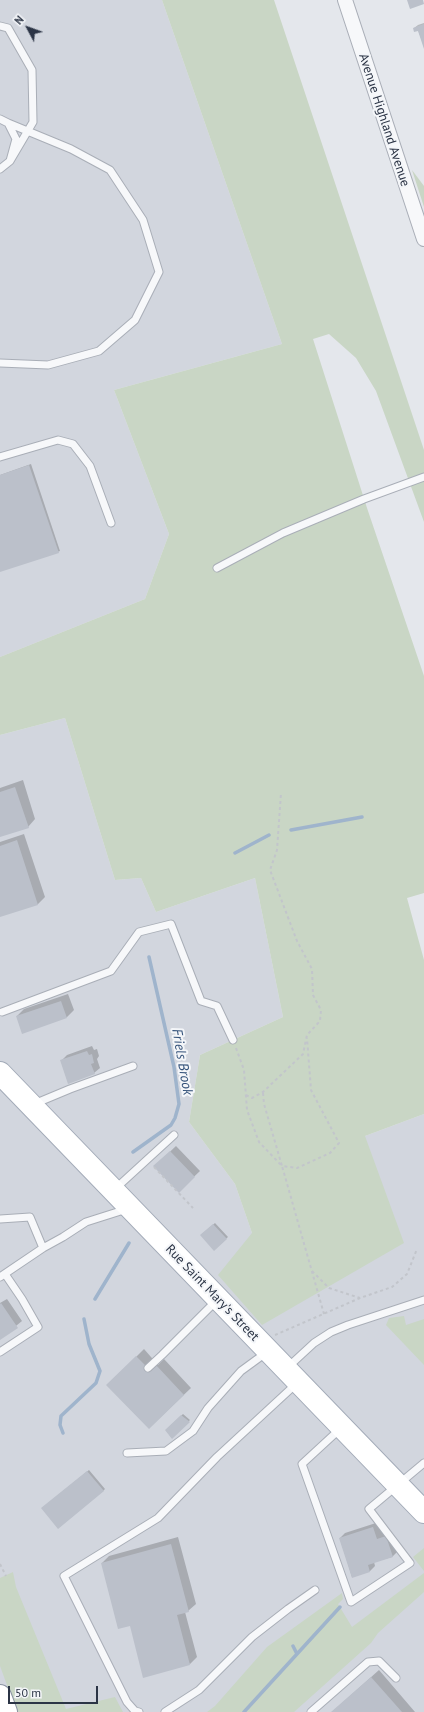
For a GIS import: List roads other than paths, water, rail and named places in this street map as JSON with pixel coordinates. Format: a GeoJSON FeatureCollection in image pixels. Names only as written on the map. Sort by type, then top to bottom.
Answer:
{"type":"FeatureCollection","features":[{"type":"Feature","properties":{"kind":"main road","name":"Rue Saint Mary's Street"},"geometry":{"type":"LineString","coordinates":[[0,1073],[424,1512]]}},
{"type":"Feature","properties":{"kind":"main road"},"geometry":{"type":"LineString","coordinates":[[0,1696],[6,1712]]}},
{"type":"Feature","properties":{"kind":"street","name":"Avenue Highland Avenue"},"geometry":{"type":"LineString","coordinates":[[345,0],[424,239]]}},
{"type":"Feature","properties":{"kind":"lane"},"geometry":{"type":"LineString","coordinates":[[0,26],[8,28],[32,70],[33,122],[10,161],[0,169]]}},
{"type":"Feature","properties":{"kind":"lane"},"geometry":{"type":"LineString","coordinates":[[0,119],[8,124],[71,149],[110,170],[142,220],[159,272],[135,320],[99,350],[48,365],[0,363]]}},
{"type":"Feature","properties":{"kind":"lane"},"geometry":{"type":"LineString","coordinates":[[8,124],[16,140],[10,161]]}},
{"type":"Feature","properties":{"kind":"lane"},"geometry":{"type":"LineString","coordinates":[[0,457],[58,440],[72,444],[90,466],[111,523]]}},
{"type":"Feature","properties":{"kind":"lane"},"geometry":{"type":"LineString","coordinates":[[217,568],[284,533],[364,499],[424,477]]}},
{"type":"Feature","properties":{"kind":"lane"},"geometry":{"type":"LineString","coordinates":[[2,1012],[111,971],[139,932],[171,924],[200,1001],[217,1006],[232,1040]]}},
{"type":"Feature","properties":{"kind":"lane"},"geometry":{"type":"LineString","coordinates":[[30,1105],[133,1066]]}},
{"type":"Feature","properties":{"kind":"lane"},"geometry":{"type":"LineString","coordinates":[[114,1190],[174,1135]]}},
{"type":"Feature","properties":{"kind":"lane"},"geometry":{"type":"LineString","coordinates":[[0,1352],[38,1327],[22,1300],[2,1276],[43,1248],[86,1222],[130,1208]]}},
{"type":"Feature","properties":{"kind":"lane"},"geometry":{"type":"LineString","coordinates":[[0,1218],[30,1217],[43,1248]]}},
{"type":"Feature","properties":{"kind":"lane"},"geometry":{"type":"LineString","coordinates":[[148,1368],[218,1298]]}},
{"type":"Feature","properties":{"kind":"lane"},"geometry":{"type":"LineString","coordinates":[[139,1712],[127,1702],[64,1576],[158,1518],[293,1375],[314,1343],[332,1332],[348,1325],[424,1300]]}},
{"type":"Feature","properties":{"kind":"lane"},"geometry":{"type":"LineString","coordinates":[[127,1453],[166,1452],[193,1431],[208,1408],[241,1371],[268,1350]]}},
{"type":"Feature","properties":{"kind":"lane"},"geometry":{"type":"LineString","coordinates":[[342,1427],[302,1464],[352,1602],[410,1563],[369,1509],[424,1463]]}},
{"type":"Feature","properties":{"kind":"lane"},"geometry":{"type":"LineString","coordinates":[[165,1712],[199,1690],[252,1637],[315,1590]]}},
{"type":"Feature","properties":{"kind":"lane"},"geometry":{"type":"LineString","coordinates":[[311,1712],[368,1662],[379,1660],[396,1678]]}},
{"type":"Feature","properties":{"kind":"waterway","name":"Friels Brook"},"geometry":{"type":"LineString","coordinates":[[291,830],[362,817]]}},
{"type":"Feature","properties":{"kind":"waterway","name":"Friels Brook"},"geometry":{"type":"LineString","coordinates":[[235,853],[269,835]]}},
{"type":"Feature","properties":{"kind":"waterway","name":"Friels Brook"},"geometry":{"type":"LineString","coordinates":[[133,1152],[171,1125],[175,1118],[179,1104],[174,1067],[149,957]]}},
{"type":"Feature","properties":{"kind":"waterway","name":"Friels Brook"},"geometry":{"type":"LineString","coordinates":[[95,1299],[129,1243]]}},
{"type":"Feature","properties":{"kind":"waterway","name":"Friels Brook"},"geometry":{"type":"LineString","coordinates":[[63,1433],[60,1425],[61,1416],[96,1383],[100,1371],[89,1344],[84,1319]]}},
{"type":"Feature","properties":{"kind":"waterway"},"geometry":{"type":"LineString","coordinates":[[297,1654],[340,1607]]}},
{"type":"Feature","properties":{"kind":"waterway","name":"Friels Brook"},"geometry":{"type":"LineString","coordinates":[[244,1712],[297,1654],[293,1646]]}}]}
